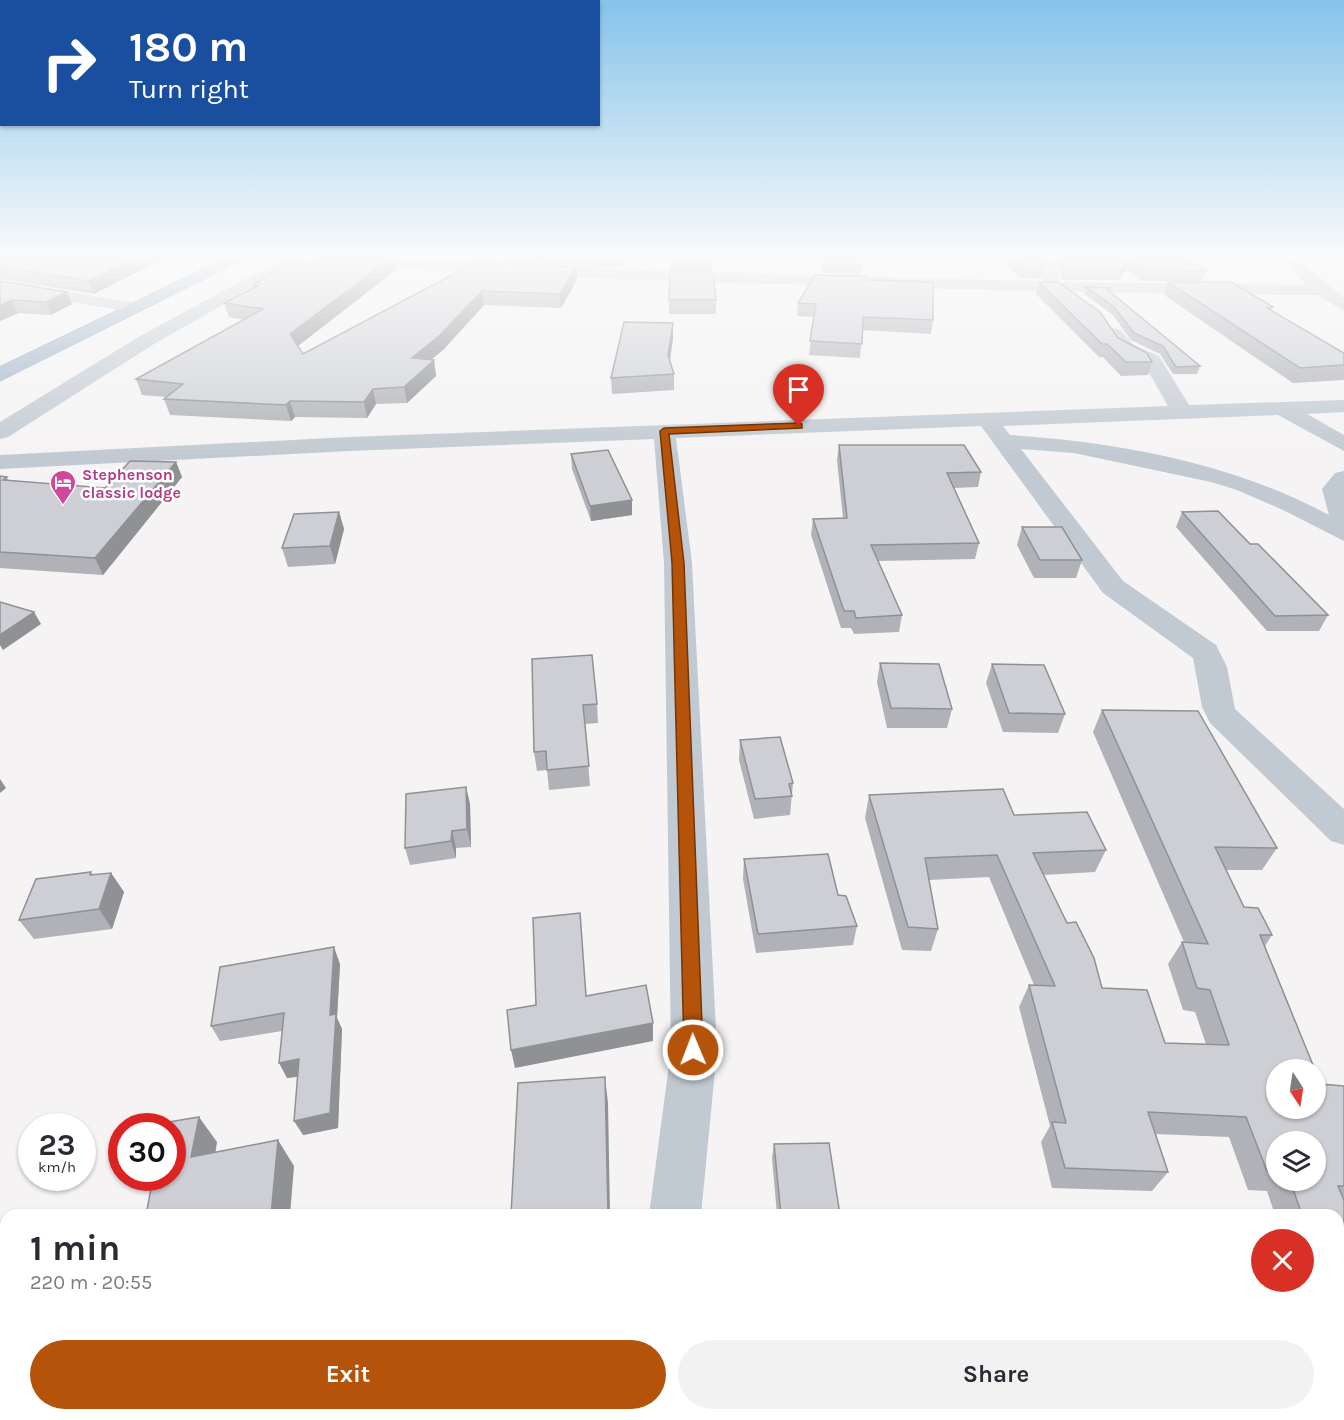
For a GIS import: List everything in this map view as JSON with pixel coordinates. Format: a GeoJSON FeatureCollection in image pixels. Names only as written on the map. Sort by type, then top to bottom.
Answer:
{"type":"FeatureCollection","features":[{"type":"Feature","properties":{"kind":"highway"},"geometry":{"type":"LineString","coordinates":[[0,375],[103,324]]}},
{"type":"Feature","properties":{"kind":"street"},"geometry":{"type":"LineString","coordinates":[[0,432],[176,324]]}},
{"type":"Feature","properties":{"kind":"street"},"geometry":{"type":"LineString","coordinates":[[1105,324],[1123,346],[1152,360],[1182,412]]}},
{"type":"Feature","properties":{"kind":"street"},"geometry":{"type":"LineString","coordinates":[[0,462],[664,431],[995,430],[1182,412],[1344,406]]}},
{"type":"Feature","properties":{"kind":"street"},"geometry":{"type":"LineString","coordinates":[[1281,408],[1344,444]]}},
{"type":"Feature","properties":{"kind":"street"},"geometry":{"type":"LineString","coordinates":[[995,430],[1216,476],[1277,498],[1344,533]]}},
{"type":"Feature","properties":{"kind":"street"},"geometry":{"type":"LineString","coordinates":[[995,430],[1113,587],[1205,652],[1213,667],[1216,705],[1222,715],[1344,831]]}},
{"type":"Feature","properties":{"kind":"street"},"geometry":{"type":"LineString","coordinates":[[664,431],[678,563],[693,1050],[676,1209]]}},
{"type":"Feature","properties":{"kind":"street"},"geometry":{"type":"LineString","coordinates":[[1344,478],[1334,489],[1336,504],[1344,519]]}},
{"type":"Feature","properties":{"kind":"building"},"geometry":{"type":"Polygon","coordinates":[[[235,324],[303,324],[290,334],[303,354],[359,324],[450,324],[412,358],[434,360],[404,387],[373,389],[364,402],[290,401],[286,405],[164,399],[183,384],[136,379],[235,324]]]}},
{"type":"Feature","properties":{"kind":"building"},"geometry":{"type":"Polygon","coordinates":[[[623,324],[673,324],[668,355],[674,374],[611,378],[623,324]]]}},
{"type":"Feature","properties":{"kind":"building"},"geometry":{"type":"Polygon","coordinates":[[[813,324],[863,324],[862,344],[810,341],[813,324]]]}},
{"type":"Feature","properties":{"kind":"building"},"geometry":{"type":"Polygon","coordinates":[[[1082,324],[1108,324],[1118,338],[1147,353],[1152,362],[1126,362],[1107,344],[1102,344],[1082,324]]]}},
{"type":"Feature","properties":{"kind":"building"},"geometry":{"type":"Polygon","coordinates":[[[1127,324],[1149,324],[1200,366],[1176,367],[1163,346],[1134,333],[1127,324]]]}},
{"type":"Feature","properties":{"kind":"building"},"geometry":{"type":"Polygon","coordinates":[[[1233,324],[1295,324],[1344,353],[1344,365],[1300,368],[1233,324]]]}},
{"type":"Feature","properties":{"kind":"building"},"geometry":{"type":"Polygon","coordinates":[[[839,445],[964,445],[981,472],[947,473],[979,543],[871,545],[902,615],[856,618],[854,611],[844,611],[813,519],[847,518],[839,445]]]}},
{"type":"Feature","properties":{"kind":"building"},"geometry":{"type":"Polygon","coordinates":[[[608,450],[632,500],[590,506],[571,454],[608,450]]]}},
{"type":"Feature","properties":{"kind":"building"},"geometry":{"type":"Polygon","coordinates":[[[130,461],[176,462],[95,558],[0,552],[0,476],[7,477],[3,480],[105,488],[130,461]]]}},
{"type":"Feature","properties":{"kind":"building"},"geometry":{"type":"Polygon","coordinates":[[[1218,511],[1250,544],[1258,544],[1328,615],[1275,616],[1182,512],[1218,511]]]}},
{"type":"Feature","properties":{"kind":"building"},"geometry":{"type":"Polygon","coordinates":[[[339,512],[330,546],[282,548],[294,514],[339,512]]]}},
{"type":"Feature","properties":{"kind":"building"},"geometry":{"type":"Polygon","coordinates":[[[1022,527],[1062,527],[1082,560],[1040,560],[1022,527]]]}},
{"type":"Feature","properties":{"kind":"building"},"geometry":{"type":"Polygon","coordinates":[[[0,602],[34,612],[0,635],[0,602]]]}},
{"type":"Feature","properties":{"kind":"building"},"geometry":{"type":"Polygon","coordinates":[[[592,655],[597,704],[583,705],[589,766],[547,770],[546,751],[534,752],[532,659],[592,655]]]}},
{"type":"Feature","properties":{"kind":"building"},"geometry":{"type":"Polygon","coordinates":[[[880,663],[939,664],[952,709],[891,708],[880,663]]]}},
{"type":"Feature","properties":{"kind":"building"},"geometry":{"type":"Polygon","coordinates":[[[992,664],[1044,665],[1065,714],[1009,713],[992,664]]]}},
{"type":"Feature","properties":{"kind":"building"},"geometry":{"type":"Polygon","coordinates":[[[1102,710],[1198,711],[1277,848],[1215,847],[1244,907],[1258,908],[1272,935],[1260,935],[1311,1059],[1266,1059],[1266,1119],[1326,1119],[1326,1084],[1344,1086],[1344,1186],[1338,1186],[1344,1200],[1344,1209],[1300,1209],[1294,1191],[1326,1191],[1326,1131],[1266,1131],[1266,1168],[1246,1117],[1148,1112],[1168,1172],[1065,1168],[1052,1122],[1066,1123],[1029,985],[1055,986],[997,855],[925,858],[938,929],[908,927],[869,795],[1003,789],[1014,815],[1087,812],[1106,850],[1033,853],[1067,923],[1076,922],[1094,958],[1102,988],[1147,990],[1165,1043],[1229,1045],[1210,990],[1197,988],[1182,942],[1208,944],[1102,710]]]}},
{"type":"Feature","properties":{"kind":"building"},"geometry":{"type":"Polygon","coordinates":[[[780,737],[793,783],[789,784],[792,796],[755,799],[740,740],[780,737]]]}},
{"type":"Feature","properties":{"kind":"building"},"geometry":{"type":"Polygon","coordinates":[[[466,787],[467,829],[452,831],[451,841],[405,848],[406,794],[466,787]]]}},
{"type":"Feature","properties":{"kind":"building"},"geometry":{"type":"Polygon","coordinates":[[[828,854],[838,895],[846,896],[857,926],[758,934],[744,859],[828,854]]]}},
{"type":"Feature","properties":{"kind":"building"},"geometry":{"type":"Polygon","coordinates":[[[91,872],[90,875],[111,873],[99,909],[19,920],[36,879],[91,872]]]}},
{"type":"Feature","properties":{"kind":"building"},"geometry":{"type":"Polygon","coordinates":[[[580,913],[586,996],[646,985],[653,1023],[511,1050],[507,1010],[536,1005],[533,918],[580,913]]]}},
{"type":"Feature","properties":{"kind":"building"},"geometry":{"type":"Polygon","coordinates":[[[334,947],[330,1015],[336,1014],[330,1113],[294,1121],[299,1059],[279,1063],[284,1013],[211,1026],[220,967],[334,947]]]}},
{"type":"Feature","properties":{"kind":"building"},"geometry":{"type":"Polygon","coordinates":[[[605,1077],[608,1209],[511,1209],[518,1083],[605,1077]]]}},
{"type":"Feature","properties":{"kind":"building"},"geometry":{"type":"Polygon","coordinates":[[[199,1117],[191,1157],[278,1140],[272,1209],[147,1209],[151,1191],[186,1191],[186,1119],[199,1117]]]}},
{"type":"Feature","properties":{"kind":"building"},"geometry":{"type":"Polygon","coordinates":[[[829,1143],[839,1209],[780,1209],[774,1144],[829,1143]]]}},
{"type":"Feature","properties":{"kind":"place","name":"Stephenson classic lodge"},"geometry":{"type":"Point","coordinates":[63,506]}},
{"type":"Feature","properties":{"kind":"route"},"geometry":{"type":"LineString","coordinates":[[693,1050],[689,848],[678,563],[664,431],[799,426]]}}]}
